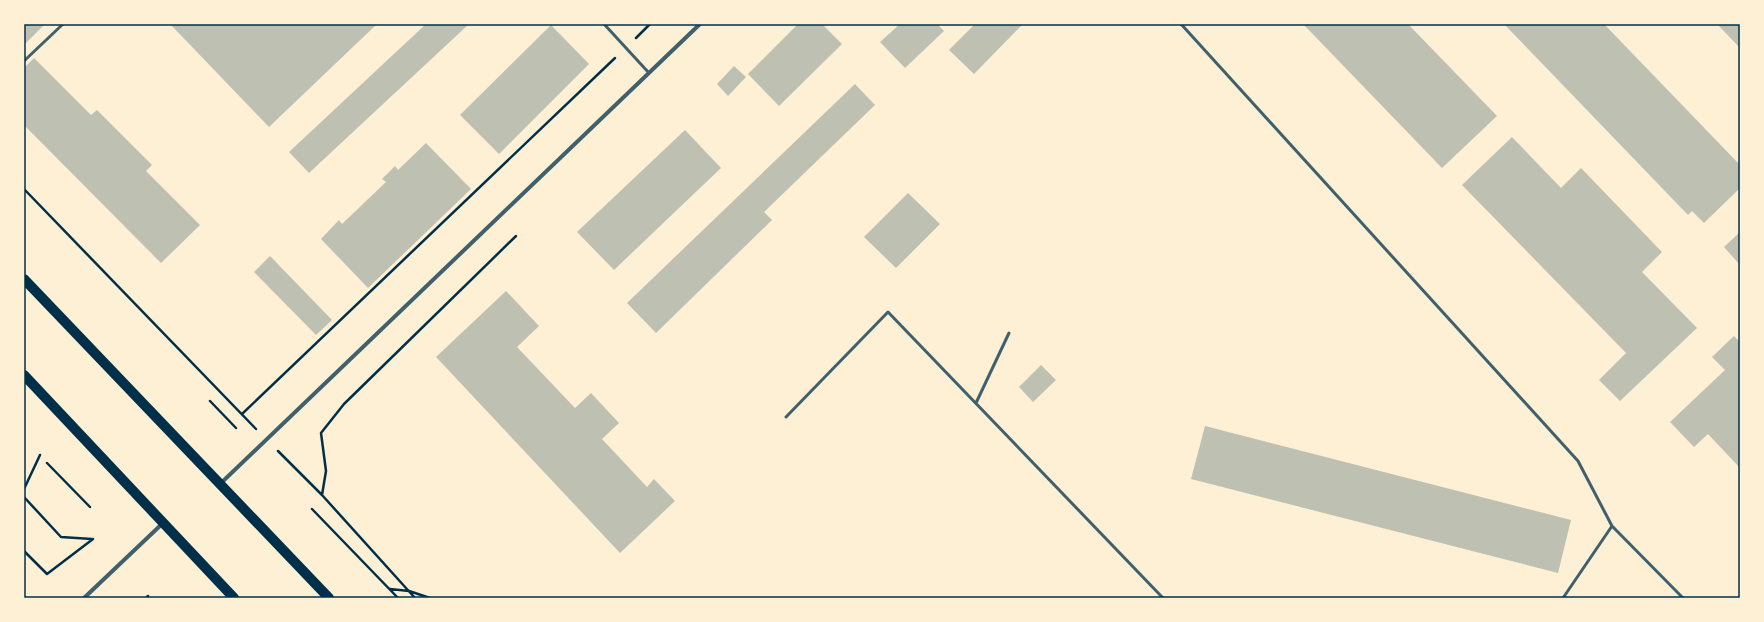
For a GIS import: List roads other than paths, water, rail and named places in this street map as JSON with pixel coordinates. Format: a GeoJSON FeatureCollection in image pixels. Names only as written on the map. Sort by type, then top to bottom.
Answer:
{"type":"FeatureCollection","features":[{"type":"Feature","properties":{"kind":"main road"},"geometry":{"type":"LineString","coordinates":[[24,279],[329,598]]}},
{"type":"Feature","properties":{"kind":"main road"},"geometry":{"type":"LineString","coordinates":[[24,375],[234,598]]}},
{"type":"Feature","properties":{"kind":"street"},"geometry":{"type":"LineString","coordinates":[[220,484],[700,24]]}},
{"type":"Feature","properties":{"kind":"street"},"geometry":{"type":"LineString","coordinates":[[84,598],[163,523]]}},
{"type":"Feature","properties":{"kind":"lane"},"geometry":{"type":"LineString","coordinates":[[24,61],[63,24]]}},
{"type":"Feature","properties":{"kind":"lane"},"geometry":{"type":"LineString","coordinates":[[604,24],[649,73]]}},
{"type":"Feature","properties":{"kind":"lane"},"geometry":{"type":"LineString","coordinates":[[1181,24],[1578,461],[1612,526],[1683,598]]}},
{"type":"Feature","properties":{"kind":"lane"},"geometry":{"type":"LineString","coordinates":[[786,417],[888,312],[1163,598]]}},
{"type":"Feature","properties":{"kind":"lane"},"geometry":{"type":"LineString","coordinates":[[976,403],[1009,333]]}},
{"type":"Feature","properties":{"kind":"lane"},"geometry":{"type":"LineString","coordinates":[[1563,598],[1612,526]]}}]}
